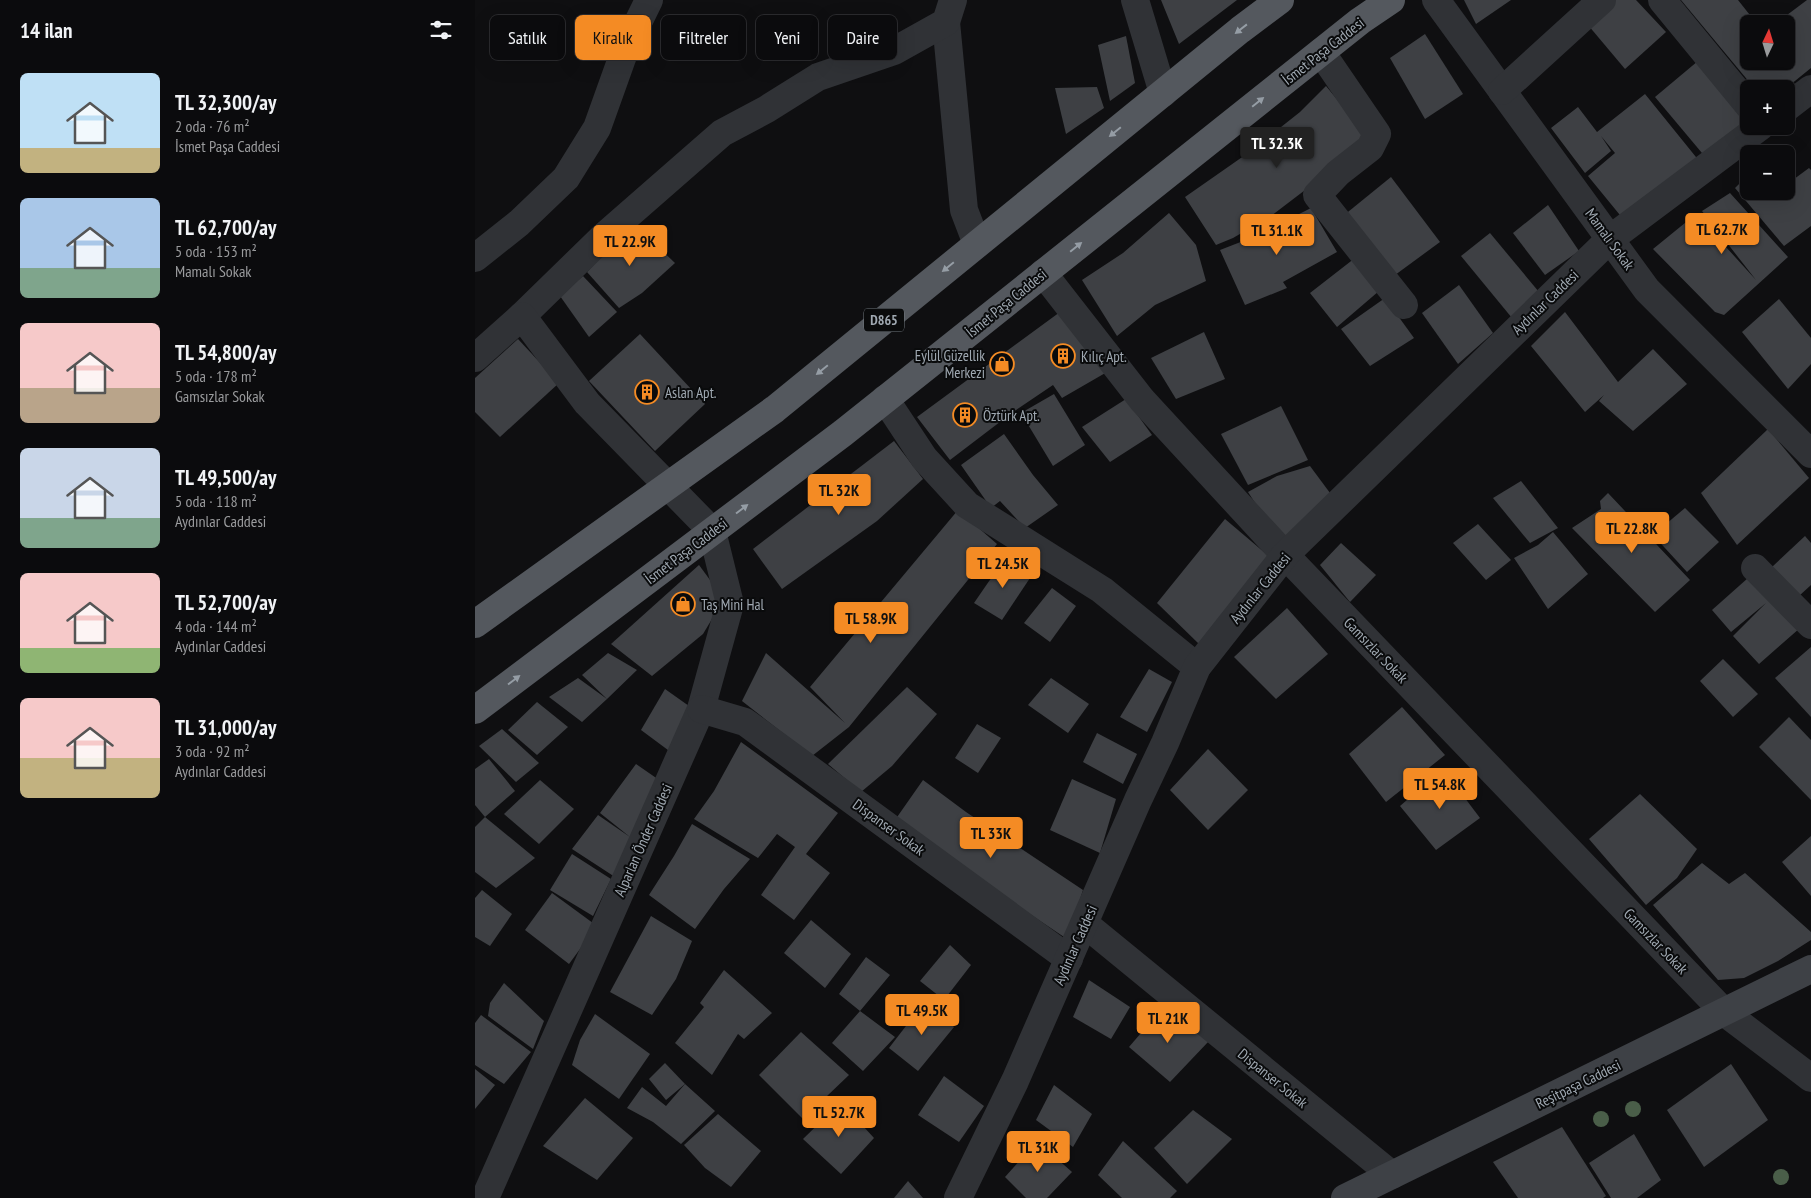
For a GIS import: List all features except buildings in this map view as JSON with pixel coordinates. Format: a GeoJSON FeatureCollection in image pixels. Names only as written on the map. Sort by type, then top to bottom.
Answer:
{"type":"FeatureCollection","features":[{"type":"Feature","properties":{"kind":"highway","name":"D865"},"geometry":{"type":"LineString","coordinates":[[478,614],[668,485],[775,408],[1240,30],[1280,0]]}},
{"type":"Feature","properties":{"kind":"highway","name":"İsmet Paşa Caddesi"},"geometry":{"type":"LineString","coordinates":[[475,710],[843,433],[1360,21],[1391,0]]}},
{"type":"Feature","properties":{"kind":"main road","name":"Reşitpaşa Caddesi"},"geometry":{"type":"LineString","coordinates":[[1345,1198],[1811,969]]}},
{"type":"Feature","properties":{"kind":"street"},"geometry":{"type":"LineString","coordinates":[[475,258],[519,223],[566,178],[597,128],[626,47],[649,0]]}},
{"type":"Feature","properties":{"kind":"street"},"geometry":{"type":"LineString","coordinates":[[1135,0],[1163,93]]}},
{"type":"Feature","properties":{"kind":"street","name":"Mamalı Sokak"},"geometry":{"type":"LineString","coordinates":[[1436,0],[1647,290],[1811,454]]}},
{"type":"Feature","properties":{"kind":"street"},"geometry":{"type":"LineString","coordinates":[[1503,91],[1602,0]]}},
{"type":"Feature","properties":{"kind":"street"},"geometry":{"type":"LineString","coordinates":[[1662,0],[1740,95]]}},
{"type":"Feature","properties":{"kind":"street"},"geometry":{"type":"LineString","coordinates":[[950,11],[964,210],[977,244]]}},
{"type":"Feature","properties":{"kind":"street"},"geometry":{"type":"LineString","coordinates":[[475,358],[603,237],[722,133],[767,109],[818,77],[894,51],[950,11]]}},
{"type":"Feature","properties":{"kind":"street"},"geometry":{"type":"LineString","coordinates":[[1321,52],[1377,134],[1370,148],[1338,173],[1317,195],[1404,305]]}},
{"type":"Feature","properties":{"kind":"street"},"geometry":{"type":"LineString","coordinates":[[1795,101],[1811,89]]}},
{"type":"Feature","properties":{"kind":"street","name":"Aydınlar Caddesi"},"geometry":{"type":"LineString","coordinates":[[958,1198],[1015,1081],[1197,667],[1285,555],[1610,239],[1749,135]]}},
{"type":"Feature","properties":{"kind":"street","name":"Gamsızlar Sokak"},"geometry":{"type":"LineString","coordinates":[[1043,273],[1142,400],[1285,555],[1724,1012],[1811,1078]]}},
{"type":"Feature","properties":{"kind":"street","name":"Alparlan Önder Caddesi"},"geometry":{"type":"LineString","coordinates":[[485,1198],[701,709],[730,604],[712,532],[587,403],[521,316]]}},
{"type":"Feature","properties":{"kind":"street"},"geometry":{"type":"LineString","coordinates":[[885,399],[923,458],[967,505],[1102,590],[1197,667]]}},
{"type":"Feature","properties":{"kind":"street"},"geometry":{"type":"LineString","coordinates":[[1755,568],[1811,625]]}},
{"type":"Feature","properties":{"kind":"street","name":"Dispanser Sokak"},"geometry":{"type":"LineString","coordinates":[[701,709],[745,722],[1069,959]]}},
{"type":"Feature","properties":{"kind":"street","name":"Dispanser Sokak"},"geometry":{"type":"LineString","coordinates":[[1085,924],[1392,1175]]}},
{"type":"Feature","properties":{"kind":"place","name":"Kılıç Apt."},"geometry":{"type":"Point","coordinates":[1063,356]}},
{"type":"Feature","properties":{"kind":"place","name":"Eylül Güzellik Merkezi"},"geometry":{"type":"Point","coordinates":[1002,364]}},
{"type":"Feature","properties":{"kind":"place","name":"Aslan Apt."},"geometry":{"type":"Point","coordinates":[647,392]}},
{"type":"Feature","properties":{"kind":"place","name":"Öztürk Apt."},"geometry":{"type":"Point","coordinates":[965,415]}},
{"type":"Feature","properties":{"kind":"place","name":"Taş Mini Hal"},"geometry":{"type":"Point","coordinates":[683,604]}}]}
